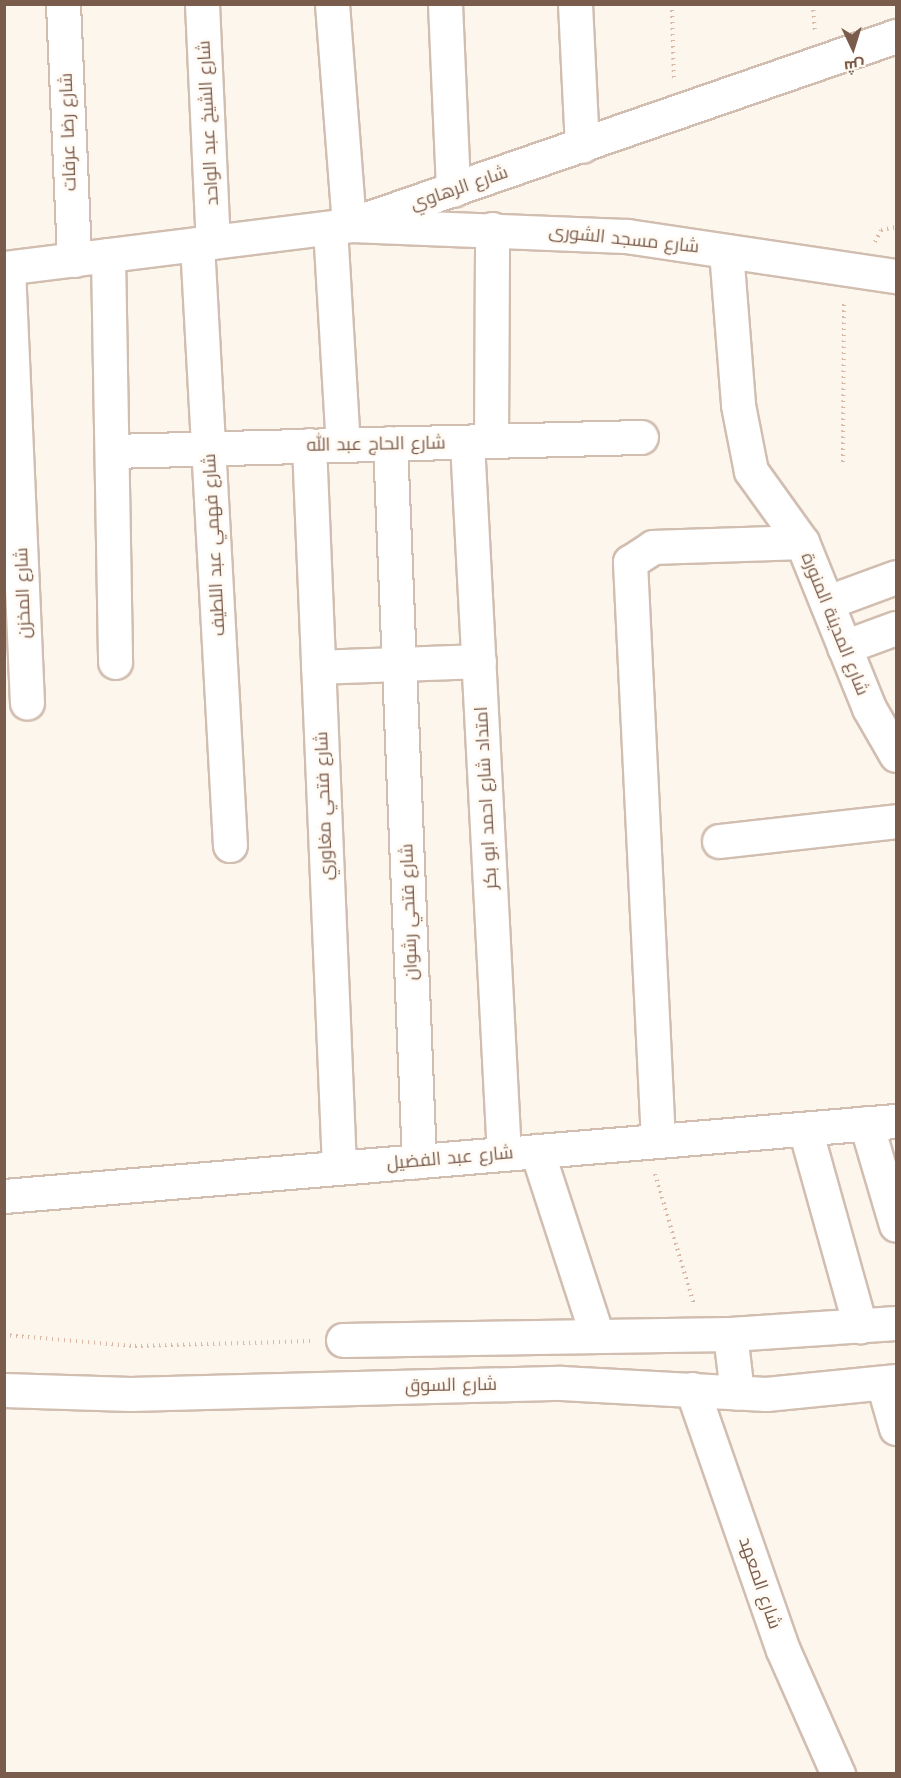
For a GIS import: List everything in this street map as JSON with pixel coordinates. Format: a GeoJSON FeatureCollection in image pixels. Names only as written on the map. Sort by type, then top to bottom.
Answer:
{"type":"FeatureCollection","features":[{"type":"Feature","properties":{"kind":"street","name":"شارع رضا عرفات"},"geometry":{"type":"LineString","coordinates":[[63,4],[74,260]]}},
{"type":"Feature","properties":{"kind":"street","name":"شارع الشيخ عبد الواحد"},"geometry":{"type":"LineString","coordinates":[[202,4],[205,243]]}},
{"type":"Feature","properties":{"kind":"street"},"geometry":{"type":"LineString","coordinates":[[332,4],[340,226],[343,445]]}},
{"type":"Feature","properties":{"kind":"street"},"geometry":{"type":"LineString","coordinates":[[445,4],[453,190]]}},
{"type":"Feature","properties":{"kind":"street"},"geometry":{"type":"LineString","coordinates":[[575,4],[582,146]]}},
{"type":"Feature","properties":{"kind":"street","name":"شارع الرهاوي"},"geometry":{"type":"LineString","coordinates":[[7,268],[340,226],[582,146],[897,36]]}},
{"type":"Feature","properties":{"kind":"street","name":"شارع مسجد الشورى"},"geometry":{"type":"LineString","coordinates":[[340,226],[492,229],[627,236],[897,276]]}},
{"type":"Feature","properties":{"kind":"street","name":"امتداد شارع احمد ابو بكر"},"geometry":{"type":"LineString","coordinates":[[492,229],[479,441],[479,661],[504,1154]]}},
{"type":"Feature","properties":{"kind":"street","name":"شارع فهمي عبد اللطيف"},"geometry":{"type":"LineString","coordinates":[[205,243],[208,448],[230,845]]}},
{"type":"Feature","properties":{"kind":"street","name":"شارع المدينة المنورة"},"geometry":{"type":"LineString","coordinates":[[726,251],[744,443],[760,489],[802,542],[828,602],[844,647],[897,756]]}},
{"type":"Feature","properties":{"kind":"street"},"geometry":{"type":"LineString","coordinates":[[108,255],[115,662]]}},
{"type":"Feature","properties":{"kind":"street","name":"شارع المخزن"},"geometry":{"type":"LineString","coordinates":[[7,268],[27,703]]}},
{"type":"Feature","properties":{"kind":"street","name":"شارع الحاج عبد الله"},"geometry":{"type":"LineString","coordinates":[[112,450],[641,437]]}},
{"type":"Feature","properties":{"kind":"street","name":"شارع فتحي رشوان"},"geometry":{"type":"LineString","coordinates":[[390,443],[419,1161]]}},
{"type":"Feature","properties":{"kind":"street","name":"شارع فتحي مغاوري"},"geometry":{"type":"LineString","coordinates":[[309,446],[339,1167]]}},
{"type":"Feature","properties":{"kind":"street"},"geometry":{"type":"LineString","coordinates":[[652,1141],[630,562],[653,547],[802,542]]}},
{"type":"Feature","properties":{"kind":"street"},"geometry":{"type":"LineString","coordinates":[[828,602],[897,577]]}},
{"type":"Feature","properties":{"kind":"street"},"geometry":{"type":"LineString","coordinates":[[844,647],[897,628]]}},
{"type":"Feature","properties":{"kind":"street"},"geometry":{"type":"LineString","coordinates":[[318,667],[479,661]]}},
{"type":"Feature","properties":{"kind":"street"},"geometry":{"type":"LineString","coordinates":[[719,841],[897,821]]}},
{"type":"Feature","properties":{"kind":"street"},"geometry":{"type":"LineString","coordinates":[[881,1122],[897,1225]]}},
{"type":"Feature","properties":{"kind":"street","name":"شارع عبد الفضيل"},"geometry":{"type":"LineString","coordinates":[[4,1196],[881,1122]]}},
{"type":"Feature","properties":{"kind":"street"},"geometry":{"type":"LineString","coordinates":[[805,1129],[860,1326]]}},
{"type":"Feature","properties":{"kind":"street"},"geometry":{"type":"LineString","coordinates":[[537,1151],[597,1336]]}},
{"type":"Feature","properties":{"kind":"street"},"geometry":{"type":"LineString","coordinates":[[343,1340],[716,1334],[897,1323]]}},
{"type":"Feature","properties":{"kind":"street"},"geometry":{"type":"LineString","coordinates":[[716,1334],[737,1393]]}},
{"type":"Feature","properties":{"kind":"street"},"geometry":{"type":"LineString","coordinates":[[890,1382],[897,1428]]}},
{"type":"Feature","properties":{"kind":"street","name":"شارع السوق"},"geometry":{"type":"LineString","coordinates":[[4,1390],[130,1394],[561,1383],[737,1393],[890,1382]]}},
{"type":"Feature","properties":{"kind":"street","name":"شارع المعهد"},"geometry":{"type":"LineString","coordinates":[[692,1389],[783,1650],[838,1773]]}},
{"type":"Feature","properties":{"kind":"path"},"geometry":{"type":"LineString","coordinates":[[672,4],[675,113]]}},
{"type":"Feature","properties":{"kind":"path"},"geometry":{"type":"LineString","coordinates":[[843,462],[845,270]]}},
{"type":"Feature","properties":{"kind":"path"},"geometry":{"type":"LineString","coordinates":[[652,1141],[716,1334]]}},
{"type":"Feature","properties":{"kind":"path"},"geometry":{"type":"LineString","coordinates":[[4,1335],[135,1346],[343,1340]]}}]}
